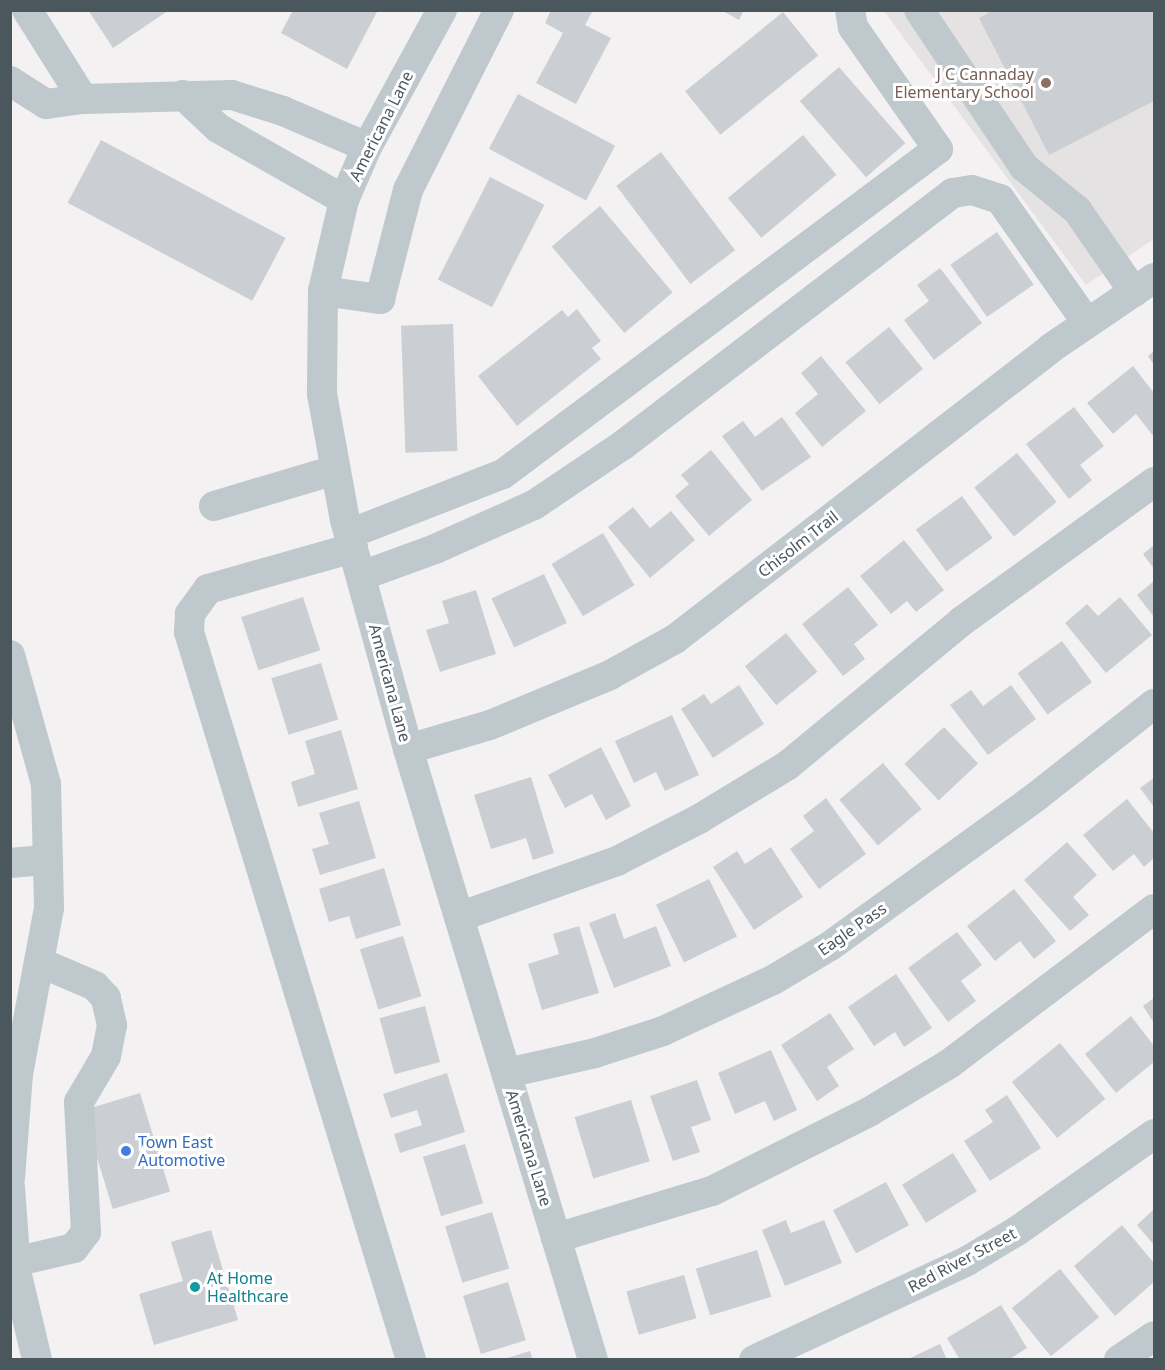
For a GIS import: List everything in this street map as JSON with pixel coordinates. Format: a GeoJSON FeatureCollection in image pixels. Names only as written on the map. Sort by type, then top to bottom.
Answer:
{"type":"FeatureCollection","features":[{"type":"Feature","properties":{"kind":"street"},"geometry":{"type":"LineString","coordinates":[[27,10],[83,99]]}},
{"type":"Feature","properties":{"kind":"street","name":"Americana Lane"},"geometry":{"type":"LineString","coordinates":[[442,10],[367,147],[344,200],[323,291],[322,394],[334,470],[354,553],[408,749],[593,1359]]}},
{"type":"Feature","properties":{"kind":"street"},"geometry":{"type":"LineString","coordinates":[[323,291],[380,300],[408,190],[499,10]]}},
{"type":"Feature","properties":{"kind":"street"},"geometry":{"type":"LineString","coordinates":[[354,553],[502,474],[938,149],[853,27],[850,10]]}},
{"type":"Feature","properties":{"kind":"street"},"geometry":{"type":"LineString","coordinates":[[919,10],[1024,167],[1077,210],[1144,285]]}},
{"type":"Feature","properties":{"kind":"street"},"geometry":{"type":"LineString","coordinates":[[10,81],[46,104],[83,99],[232,94],[283,111],[367,147]]}},
{"type":"Feature","properties":{"kind":"street"},"geometry":{"type":"LineString","coordinates":[[183,95],[218,128],[344,200]]}},
{"type":"Feature","properties":{"kind":"street"},"geometry":{"type":"LineString","coordinates":[[411,1359],[189,632],[190,614],[208,589],[354,553],[435,549],[534,505],[623,445],[953,193],[972,190],[1000,199],[1087,323]]}},
{"type":"Feature","properties":{"kind":"street","name":"Chisolm Trail"},"geometry":{"type":"LineString","coordinates":[[408,749],[490,725],[610,675],[675,639],[1087,323],[1144,285]]}},
{"type":"Feature","properties":{"kind":"street"},"geometry":{"type":"LineString","coordinates":[[214,506],[334,470]]}},
{"type":"Feature","properties":{"kind":"street"},"geometry":{"type":"LineString","coordinates":[[459,917],[617,861],[699,819],[788,765],[962,621],[1155,482]]}},
{"type":"Feature","properties":{"kind":"street"},"geometry":{"type":"LineString","coordinates":[[10,655],[46,784],[49,908],[18,1074],[10,1178]]}},
{"type":"Feature","properties":{"kind":"street","name":"Eagle Pass"},"geometry":{"type":"LineString","coordinates":[[507,1073],[595,1053],[663,1031],[773,980],[830,946],[981,837],[1155,704]]}},
{"type":"Feature","properties":{"kind":"street"},"geometry":{"type":"LineString","coordinates":[[10,863],[48,860]]}},
{"type":"Feature","properties":{"kind":"street"},"geometry":{"type":"LineString","coordinates":[[556,1238],[712,1191],[869,1112],[949,1064],[1155,909]]}},
{"type":"Feature","properties":{"kind":"street"},"geometry":{"type":"LineString","coordinates":[[13,1263],[75,1248],[86,1232],[79,1102],[106,1056],[112,1025],[106,998],[95,986],[39,962]]}},
{"type":"Feature","properties":{"kind":"street","name":"Red River Street"},"geometry":{"type":"LineString","coordinates":[[754,1359],[967,1261],[1017,1231],[1155,1134]]}},
{"type":"Feature","properties":{"kind":"street"},"geometry":{"type":"LineString","coordinates":[[10,1187],[13,1263],[37,1359]]}},
{"type":"Feature","properties":{"kind":"street"},"geometry":{"type":"LineString","coordinates":[[1119,1359],[1155,1336]]}},
{"type":"Feature","properties":{"kind":"shaded area","name":"J C Cannaday Elementary School"},"geometry":{"type":"Polygon","coordinates":[[[884,11],[1154,11],[1154,239],[1086,285],[884,11]]]}},
{"type":"Feature","properties":{"kind":"building"},"geometry":{"type":"Polygon","coordinates":[[[88,10],[169,10],[113,48],[88,10]]]}},
{"type":"Feature","properties":{"kind":"building"},"geometry":{"type":"Polygon","coordinates":[[[293,10],[378,10],[347,69],[281,33],[293,10]]]}},
{"type":"Feature","properties":{"kind":"building"},"geometry":{"type":"Polygon","coordinates":[[[551,10],[593,10],[585,25],[611,38],[576,104],[536,83],[563,33],[545,23],[551,10]]]}},
{"type":"Feature","properties":{"kind":"building"},"geometry":{"type":"Polygon","coordinates":[[[721,10],[744,10],[739,20],[721,10]]]}},
{"type":"Feature","properties":{"kind":"building"},"geometry":{"type":"Polygon","coordinates":[[[993,10],[1154,10],[1154,101],[1049,155],[979,18],[993,10]]]}},
{"type":"Feature","properties":{"kind":"building"},"geometry":{"type":"Polygon","coordinates":[[[783,12],[818,56],[720,135],[685,91],[783,12]]]}},
{"type":"Feature","properties":{"kind":"building"},"geometry":{"type":"Polygon","coordinates":[[[839,67],[905,143],[866,177],[800,101],[839,67]]]}},
{"type":"Feature","properties":{"kind":"building"},"geometry":{"type":"Polygon","coordinates":[[[518,94],[615,146],[586,200],[489,149],[518,94]]]}},
{"type":"Feature","properties":{"kind":"building"},"geometry":{"type":"Polygon","coordinates":[[[803,135],[836,175],[761,238],[728,198],[803,135]]]}},
{"type":"Feature","properties":{"kind":"building"},"geometry":{"type":"Polygon","coordinates":[[[101,140],[286,238],[252,301],[68,203],[101,140]]]}},
{"type":"Feature","properties":{"kind":"building"},"geometry":{"type":"Polygon","coordinates":[[[661,152],[735,250],[690,284],[616,186],[661,152]]]}},
{"type":"Feature","properties":{"kind":"building"},"geometry":{"type":"Polygon","coordinates":[[[490,177],[544,205],[492,307],[438,279],[490,177]]]}},
{"type":"Feature","properties":{"kind":"building"},"geometry":{"type":"Polygon","coordinates":[[[600,206],[673,293],[624,333],[552,246],[600,206]]]}},
{"type":"Feature","properties":{"kind":"building"},"geometry":{"type":"Polygon","coordinates":[[[997,232],[1034,284],[987,317],[950,265],[997,232]]]}},
{"type":"Feature","properties":{"kind":"building"},"geometry":{"type":"Polygon","coordinates":[[[940,268],[982,323],[934,360],[904,320],[929,301],[917,285],[940,268]]]}},
{"type":"Feature","properties":{"kind":"building"},"geometry":{"type":"Polygon","coordinates":[[[577,309],[601,341],[592,348],[601,359],[517,426],[478,376],[562,310],[568,317],[577,309]]]}},
{"type":"Feature","properties":{"kind":"building"},"geometry":{"type":"Polygon","coordinates":[[[453,324],[457,451],[405,453],[401,326],[453,324]]]}},
{"type":"Feature","properties":{"kind":"building"},"geometry":{"type":"Polygon","coordinates":[[[889,327],[923,369],[879,404],[845,362],[889,327]]]}},
{"type":"Feature","properties":{"kind":"building"},"geometry":{"type":"Polygon","coordinates":[[[1154,351],[1154,365],[1148,356],[1154,351]]]}},
{"type":"Feature","properties":{"kind":"building"},"geometry":{"type":"Polygon","coordinates":[[[821,356],[866,411],[822,447],[795,413],[818,394],[801,373],[821,356]]]}},
{"type":"Feature","properties":{"kind":"building"},"geometry":{"type":"Polygon","coordinates":[[[1133,366],[1154,393],[1154,437],[1136,414],[1113,434],[1087,403],[1133,366]]]}},
{"type":"Feature","properties":{"kind":"building"},"geometry":{"type":"Polygon","coordinates":[[[1074,407],[1104,446],[1080,465],[1092,480],[1069,499],[1026,444],[1074,407]]]}},
{"type":"Feature","properties":{"kind":"building"},"geometry":{"type":"Polygon","coordinates":[[[782,417],[811,457],[762,491],[722,436],[743,421],[755,437],[782,417]]]}},
{"type":"Feature","properties":{"kind":"building"},"geometry":{"type":"Polygon","coordinates":[[[711,450],[752,500],[709,536],[675,496],[689,484],[681,475],[711,450]]]}},
{"type":"Feature","properties":{"kind":"building"},"geometry":{"type":"Polygon","coordinates":[[[1017,453],[1057,502],[1014,537],[974,488],[1017,453]]]}},
{"type":"Feature","properties":{"kind":"building"},"geometry":{"type":"Polygon","coordinates":[[[962,496],[993,538],[946,572],[916,530],[962,496]]]}},
{"type":"Feature","properties":{"kind":"building"},"geometry":{"type":"Polygon","coordinates":[[[633,507],[650,528],[671,511],[695,540],[650,578],[608,527],[633,507]]]}},
{"type":"Feature","properties":{"kind":"building"},"geometry":{"type":"Polygon","coordinates":[[[603,533],[634,585],[583,616],[552,564],[603,533]]]}},
{"type":"Feature","properties":{"kind":"building"},"geometry":{"type":"Polygon","coordinates":[[[904,540],[944,590],[916,612],[907,601],[891,614],[860,576],[904,540]]]}},
{"type":"Feature","properties":{"kind":"building"},"geometry":{"type":"Polygon","coordinates":[[[1154,545],[1154,569],[1143,554],[1154,545]]]}},
{"type":"Feature","properties":{"kind":"building"},"geometry":{"type":"Polygon","coordinates":[[[544,574],[567,623],[514,647],[491,599],[544,574]]]}},
{"type":"Feature","properties":{"kind":"building"},"geometry":{"type":"Polygon","coordinates":[[[1154,581],[1154,617],[1137,595],[1154,581]]]}},
{"type":"Feature","properties":{"kind":"building"},"geometry":{"type":"Polygon","coordinates":[[[848,587],[878,625],[854,644],[865,659],[843,676],[802,624],[848,587]]]}},
{"type":"Feature","properties":{"kind":"building"},"geometry":{"type":"Polygon","coordinates":[[[476,590],[496,654],[440,672],[426,630],[449,623],[442,601],[476,590]]]}},
{"type":"Feature","properties":{"kind":"building"},"geometry":{"type":"Polygon","coordinates":[[[303,597],[320,650],[258,670],[241,617],[303,597]]]}},
{"type":"Feature","properties":{"kind":"building"},"geometry":{"type":"Polygon","coordinates":[[[1120,597],[1152,635],[1106,673],[1065,623],[1087,604],[1098,616],[1120,597]]]}},
{"type":"Feature","properties":{"kind":"building"},"geometry":{"type":"Polygon","coordinates":[[[786,633],[817,672],[776,705],[745,666],[786,633]]]}},
{"type":"Feature","properties":{"kind":"building"},"geometry":{"type":"Polygon","coordinates":[[[1062,641],[1092,682],[1047,715],[1018,673],[1062,641]]]}},
{"type":"Feature","properties":{"kind":"building"},"geometry":{"type":"Polygon","coordinates":[[[321,663],[338,719],[289,735],[271,678],[321,663]]]}},
{"type":"Feature","properties":{"kind":"building"},"geometry":{"type":"Polygon","coordinates":[[[739,685],[764,724],[713,758],[681,709],[704,694],[711,704],[739,685]]]}},
{"type":"Feature","properties":{"kind":"building"},"geometry":{"type":"Polygon","coordinates":[[[1011,685],[1036,719],[988,755],[950,705],[971,690],[983,706],[1011,685]]]}},
{"type":"Feature","properties":{"kind":"building"},"geometry":{"type":"Polygon","coordinates":[[[672,715],[699,775],[665,791],[656,772],[634,783],[615,741],[672,715]]]}},
{"type":"Feature","properties":{"kind":"building"},"geometry":{"type":"Polygon","coordinates":[[[944,727],[978,764],[939,800],[905,764],[944,727]]]}},
{"type":"Feature","properties":{"kind":"building"},"geometry":{"type":"Polygon","coordinates":[[[341,730],[358,789],[298,807],[291,782],[315,774],[305,741],[341,730]]]}},
{"type":"Feature","properties":{"kind":"building"},"geometry":{"type":"Polygon","coordinates":[[[601,747],[631,806],[606,820],[592,794],[565,808],[548,775],[601,747]]]}},
{"type":"Feature","properties":{"kind":"building"},"geometry":{"type":"Polygon","coordinates":[[[883,763],[922,809],[878,846],[839,800],[883,763]]]}},
{"type":"Feature","properties":{"kind":"building"},"geometry":{"type":"Polygon","coordinates":[[[531,777],[554,853],[533,860],[526,838],[491,849],[474,795],[531,777]]]}},
{"type":"Feature","properties":{"kind":"building"},"geometry":{"type":"Polygon","coordinates":[[[1154,778],[1154,807],[1140,788],[1154,778]]]}},
{"type":"Feature","properties":{"kind":"building"},"geometry":{"type":"Polygon","coordinates":[[[826,798],[866,854],[819,889],[790,849],[814,831],[803,816],[826,798]]]}},
{"type":"Feature","properties":{"kind":"building"},"geometry":{"type":"Polygon","coordinates":[[[1127,799],[1154,833],[1154,858],[1144,867],[1134,854],[1113,871],[1083,835],[1127,799]]]}},
{"type":"Feature","properties":{"kind":"building"},"geometry":{"type":"Polygon","coordinates":[[[359,801],[376,858],[320,875],[312,849],[329,844],[319,813],[359,801]]]}},
{"type":"Feature","properties":{"kind":"building"},"geometry":{"type":"Polygon","coordinates":[[[1067,842],[1097,875],[1073,897],[1089,915],[1070,931],[1024,880],[1067,842]]]}},
{"type":"Feature","properties":{"kind":"building"},"geometry":{"type":"Polygon","coordinates":[[[771,847],[803,897],[754,930],[713,867],[737,851],[745,864],[771,847]]]}},
{"type":"Feature","properties":{"kind":"building"},"geometry":{"type":"Polygon","coordinates":[[[384,868],[401,925],[356,939],[349,916],[329,922],[319,889],[384,868]]]}},
{"type":"Feature","properties":{"kind":"building"},"geometry":{"type":"Polygon","coordinates":[[[709,879],[737,937],[684,962],[656,905],[709,879]]]}},
{"type":"Feature","properties":{"kind":"building"},"geometry":{"type":"Polygon","coordinates":[[[1014,889],[1056,941],[1034,959],[1020,941],[995,961],[967,926],[1014,889]]]}},
{"type":"Feature","properties":{"kind":"building"},"geometry":{"type":"Polygon","coordinates":[[[615,913],[624,939],[656,926],[671,966],[614,988],[589,923],[615,913]]]}},
{"type":"Feature","properties":{"kind":"building"},"geometry":{"type":"Polygon","coordinates":[[[579,926],[599,993],[542,1010],[528,964],[559,954],[553,934],[579,926]]]}},
{"type":"Feature","properties":{"kind":"building"},"geometry":{"type":"Polygon","coordinates":[[[957,932],[982,965],[961,981],[976,1001],[948,1022],[908,968],[957,932]]]}},
{"type":"Feature","properties":{"kind":"building"},"geometry":{"type":"Polygon","coordinates":[[[403,936],[421,996],[378,1009],[360,949],[403,936]]]}},
{"type":"Feature","properties":{"kind":"building"},"geometry":{"type":"Polygon","coordinates":[[[896,974],[932,1028],[904,1047],[895,1032],[874,1046],[848,1007],[896,974]]]}},
{"type":"Feature","properties":{"kind":"building"},"geometry":{"type":"Polygon","coordinates":[[[1154,998],[1154,1023],[1143,1006],[1154,998]]]}},
{"type":"Feature","properties":{"kind":"building"},"geometry":{"type":"Polygon","coordinates":[[[425,1006],[440,1062],[395,1074],[380,1018],[425,1006]]]}},
{"type":"Feature","properties":{"kind":"building"},"geometry":{"type":"Polygon","coordinates":[[[830,1013],[854,1049],[827,1067],[839,1086],[817,1101],[781,1045],[830,1013]]]}},
{"type":"Feature","properties":{"kind":"building"},"geometry":{"type":"Polygon","coordinates":[[[1131,1016],[1154,1046],[1154,1062],[1116,1093],[1085,1054],[1131,1016]]]}},
{"type":"Feature","properties":{"kind":"building"},"geometry":{"type":"Polygon","coordinates":[[[1060,1043],[1105,1099],[1057,1138],[1012,1082],[1060,1043]]]}},
{"type":"Feature","properties":{"kind":"building"},"geometry":{"type":"Polygon","coordinates":[[[771,1050],[797,1110],[774,1121],[765,1101],[735,1114],[718,1073],[771,1050]]]}},
{"type":"Feature","properties":{"kind":"building"},"geometry":{"type":"Polygon","coordinates":[[[447,1073],[465,1132],[400,1153],[394,1134],[422,1125],[417,1110],[391,1118],[383,1094],[447,1073]]]}},
{"type":"Feature","properties":{"kind":"building"},"geometry":{"type":"Polygon","coordinates":[[[697,1080],[711,1120],[691,1127],[700,1152],[673,1161],[650,1096],[697,1080]]]}},
{"type":"Feature","properties":{"kind":"building","name":"Town East Automotive"},"geometry":{"type":"Polygon","coordinates":[[[140,1093],[170,1191],[113,1209],[83,1111],[140,1093]]]}},
{"type":"Feature","properties":{"kind":"building"},"geometry":{"type":"Polygon","coordinates":[[[1007,1095],[1041,1148],[990,1181],[964,1141],[993,1122],[985,1110],[1007,1095]]]}},
{"type":"Feature","properties":{"kind":"building"},"geometry":{"type":"Polygon","coordinates":[[[631,1100],[650,1161],[593,1178],[575,1117],[631,1100]]]}},
{"type":"Feature","properties":{"kind":"building"},"geometry":{"type":"Polygon","coordinates":[[[465,1144],[483,1203],[441,1216],[423,1157],[465,1144]]]}},
{"type":"Feature","properties":{"kind":"building"},"geometry":{"type":"Polygon","coordinates":[[[953,1153],[977,1191],[926,1223],[902,1185],[953,1153]]]}},
{"type":"Feature","properties":{"kind":"building"},"geometry":{"type":"Polygon","coordinates":[[[886,1182],[909,1225],[856,1253],[833,1210],[886,1182]]]}},
{"type":"Feature","properties":{"kind":"building"},"geometry":{"type":"Polygon","coordinates":[[[1154,1209],[1154,1245],[1137,1225],[1154,1209]]]}},
{"type":"Feature","properties":{"kind":"building"},"geometry":{"type":"Polygon","coordinates":[[[492,1212],[509,1268],[462,1283],[445,1226],[492,1212]]]}},
{"type":"Feature","properties":{"kind":"building"},"geometry":{"type":"Polygon","coordinates":[[[786,1220],[791,1233],[824,1220],[842,1263],[785,1286],[762,1230],[786,1220]]]}},
{"type":"Feature","properties":{"kind":"building"},"geometry":{"type":"Polygon","coordinates":[[[1122,1225],[1154,1263],[1154,1282],[1115,1316],[1074,1266],[1122,1225]]]}},
{"type":"Feature","properties":{"kind":"building","name":"At Home Healthcare"},"geometry":{"type":"Polygon","coordinates":[[[211,1230],[238,1320],[154,1345],[139,1294],[183,1281],[171,1242],[211,1230]]]}},
{"type":"Feature","properties":{"kind":"building"},"geometry":{"type":"Polygon","coordinates":[[[757,1250],[771,1297],[710,1316],[696,1269],[757,1250]]]}},
{"type":"Feature","properties":{"kind":"building"},"geometry":{"type":"Polygon","coordinates":[[[1060,1269],[1099,1317],[1051,1356],[1012,1308],[1060,1269]]]}},
{"type":"Feature","properties":{"kind":"building"},"geometry":{"type":"Polygon","coordinates":[[[684,1275],[696,1318],[639,1335],[626,1292],[684,1275]]]}},
{"type":"Feature","properties":{"kind":"building"},"geometry":{"type":"Polygon","coordinates":[[[508,1282],[526,1340],[481,1354],[463,1296],[508,1282]]]}},
{"type":"Feature","properties":{"kind":"building"},"geometry":{"type":"Polygon","coordinates":[[[1001,1305],[1027,1348],[1008,1360],[960,1360],[947,1338],[1001,1305]]]}},
{"type":"Feature","properties":{"kind":"building"},"geometry":{"type":"Polygon","coordinates":[[[940,1344],[947,1360],[906,1360],[940,1344]]]}},
{"type":"Feature","properties":{"kind":"building"},"geometry":{"type":"Polygon","coordinates":[[[530,1351],[533,1360],[504,1360],[504,1359],[530,1351]]]}},
{"type":"Feature","properties":{"kind":"place","name":"J C Cannaday Elementary School"},"geometry":{"type":"Point","coordinates":[1046,83]}},
{"type":"Feature","properties":{"kind":"place","name":"Town East Automotive"},"geometry":{"type":"Point","coordinates":[126,1151]}},
{"type":"Feature","properties":{"kind":"place","name":"At Home Healthcare"},"geometry":{"type":"Point","coordinates":[195,1287]}}]}
